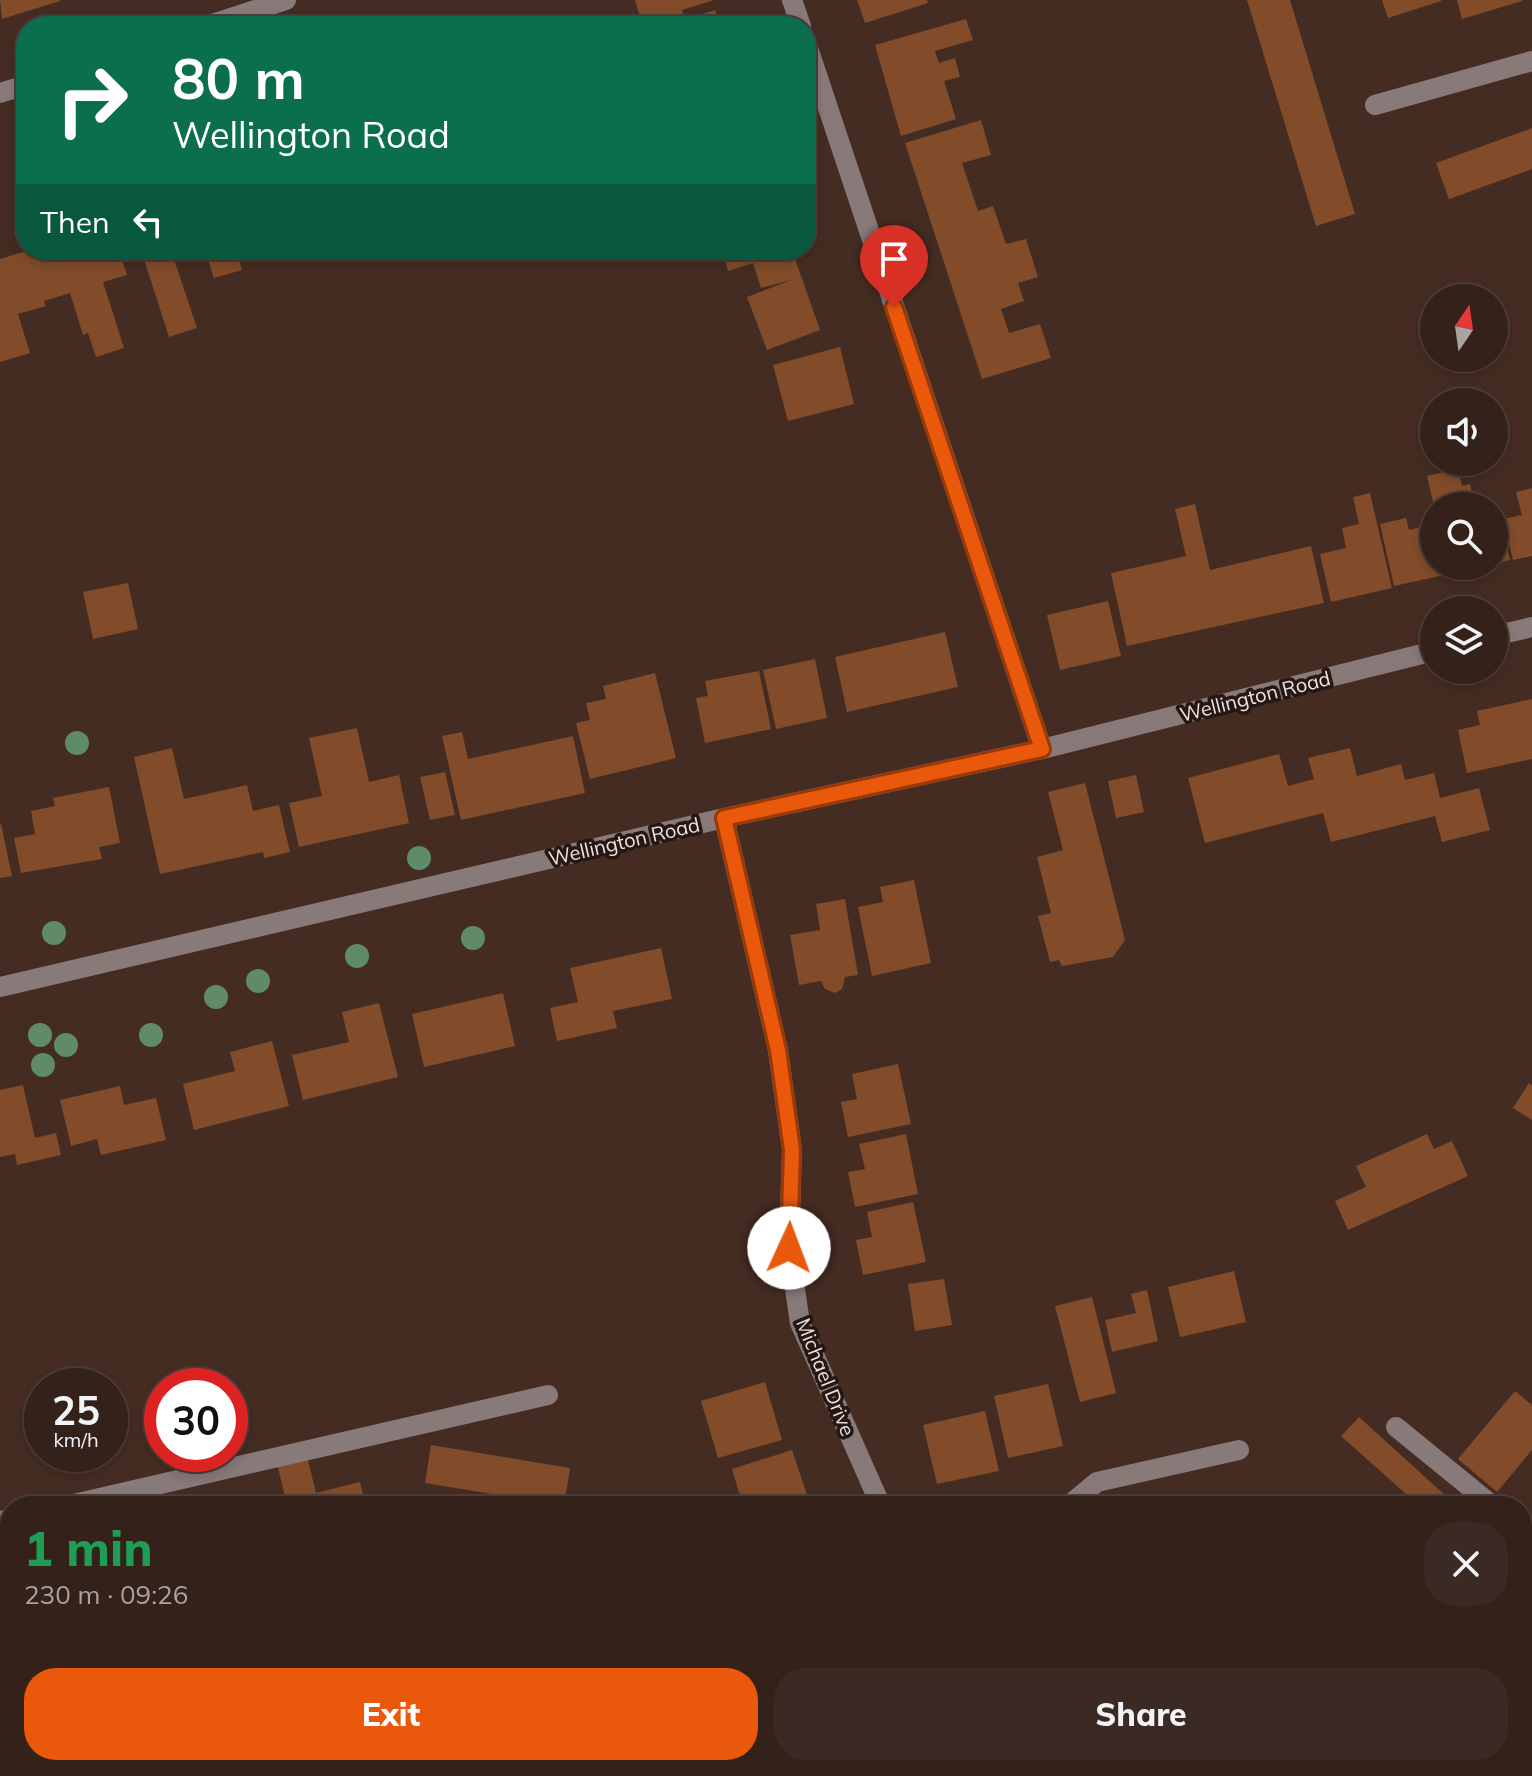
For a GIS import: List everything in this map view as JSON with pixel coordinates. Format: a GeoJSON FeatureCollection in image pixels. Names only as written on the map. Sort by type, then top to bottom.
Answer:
{"type":"FeatureCollection","features":[{"type":"Feature","properties":{"kind":"street"},"geometry":{"type":"LineString","coordinates":[[237,16],[286,0]]}},
{"type":"Feature","properties":{"kind":"street"},"geometry":{"type":"LineString","coordinates":[[1375,105],[1532,61]]}},
{"type":"Feature","properties":{"kind":"street"},"geometry":{"type":"LineString","coordinates":[[816,72],[1042,749]]}},
{"type":"Feature","properties":{"kind":"street"},"geometry":{"type":"LineString","coordinates":[[1508,633],[1532,627]]}},
{"type":"Feature","properties":{"kind":"street","name":"Wellington Road"},"geometry":{"type":"LineString","coordinates":[[0,987],[724,818],[1042,749],[1420,654]]}},
{"type":"Feature","properties":{"kind":"street","name":"Michael Drive"},"geometry":{"type":"LineString","coordinates":[[724,818],[778,1050],[792,1150],[789,1248],[800,1323],[877,1496]]}},
{"type":"Feature","properties":{"kind":"street"},"geometry":{"type":"LineString","coordinates":[[109,1496],[548,1395]]}},
{"type":"Feature","properties":{"kind":"street"},"geometry":{"type":"LineString","coordinates":[[1396,1427],[1481,1496]]}},
{"type":"Feature","properties":{"kind":"street"},"geometry":{"type":"LineString","coordinates":[[1080,1496],[1097,1482],[1239,1450]]}},
{"type":"Feature","properties":{"kind":"building"},"geometry":{"type":"Polygon","coordinates":[[[0,0],[60,0],[60,1],[2,19],[0,0]]]}},
{"type":"Feature","properties":{"kind":"building"},"geometry":{"type":"Polygon","coordinates":[[[635,0],[714,0],[682,10],[684,16],[640,16],[635,0]]]}},
{"type":"Feature","properties":{"kind":"building"},"geometry":{"type":"Polygon","coordinates":[[[857,0],[927,0],[928,3],[865,23],[857,0]]]}},
{"type":"Feature","properties":{"kind":"building"},"geometry":{"type":"Polygon","coordinates":[[[1247,0],[1290,0],[1355,214],[1316,226],[1247,0]]]}},
{"type":"Feature","properties":{"kind":"building"},"geometry":{"type":"Polygon","coordinates":[[[1382,0],[1441,0],[1441,1],[1388,18],[1382,0]]]}},
{"type":"Feature","properties":{"kind":"building"},"geometry":{"type":"Polygon","coordinates":[[[1457,0],[1522,0],[1522,1],[1462,19],[1457,0]]]}},
{"type":"Feature","properties":{"kind":"building"},"geometry":{"type":"Polygon","coordinates":[[[715,10],[717,16],[697,16],[715,10]]]}},
{"type":"Feature","properties":{"kind":"building"},"geometry":{"type":"Polygon","coordinates":[[[966,19],[973,40],[935,51],[939,63],[955,58],[960,77],[944,81],[956,119],[901,136],[875,45],[966,19]]]}},
{"type":"Feature","properties":{"kind":"building"},"geometry":{"type":"Polygon","coordinates":[[[981,120],[991,155],[962,163],[978,211],[993,206],[1006,244],[1026,239],[1038,277],[1018,283],[1024,301],[1001,309],[1009,333],[1040,324],[1051,358],[982,379],[905,143],[981,120]]]}},
{"type":"Feature","properties":{"kind":"building"},"geometry":{"type":"Polygon","coordinates":[[[1532,128],[1532,169],[1449,199],[1436,163],[1532,128]]]}},
{"type":"Feature","properties":{"kind":"building"},"geometry":{"type":"Polygon","coordinates":[[[16,254],[16,260],[122,260],[127,275],[103,282],[124,348],[96,357],[88,333],[83,335],[70,293],[44,301],[46,306],[18,314],[30,353],[0,362],[0,259],[16,254]]]}},
{"type":"Feature","properties":{"kind":"building"},"geometry":{"type":"Polygon","coordinates":[[[144,260],[174,260],[197,328],[169,337],[144,260]]]}},
{"type":"Feature","properties":{"kind":"building"},"geometry":{"type":"Polygon","coordinates":[[[208,260],[239,260],[242,270],[214,278],[208,260]]]}},
{"type":"Feature","properties":{"kind":"building"},"geometry":{"type":"Polygon","coordinates":[[[725,260],[796,260],[820,330],[767,350],[747,297],[791,280],[761,288],[753,263],[728,271],[725,260]]]}},
{"type":"Feature","properties":{"kind":"building"},"geometry":{"type":"Polygon","coordinates":[[[840,347],[854,404],[788,421],[773,365],[840,347]]]}},
{"type":"Feature","properties":{"kind":"building"},"geometry":{"type":"Polygon","coordinates":[[[1427,476],[1460,476],[1462,486],[1470,484],[1472,492],[1431,492],[1427,476]]]}},
{"type":"Feature","properties":{"kind":"building"},"geometry":{"type":"Polygon","coordinates":[[[1532,488],[1532,556],[1513,560],[1508,540],[1508,518],[1522,515],[1516,492],[1532,488]]]}},
{"type":"Feature","properties":{"kind":"building"},"geometry":{"type":"Polygon","coordinates":[[[1370,493],[1392,588],[1331,602],[1320,554],[1346,548],[1342,528],[1359,524],[1353,497],[1370,493]]]}},
{"type":"Feature","properties":{"kind":"building"},"geometry":{"type":"Polygon","coordinates":[[[1195,504],[1210,570],[1311,546],[1324,603],[1127,646],[1111,573],[1186,556],[1175,509],[1195,504]]]}},
{"type":"Feature","properties":{"kind":"building"},"geometry":{"type":"Polygon","coordinates":[[[1406,518],[1409,530],[1420,527],[1421,580],[1394,586],[1380,524],[1406,518]]]}},
{"type":"Feature","properties":{"kind":"building"},"geometry":{"type":"Polygon","coordinates":[[[128,583],[138,629],[93,639],[83,592],[128,583]]]}},
{"type":"Feature","properties":{"kind":"building"},"geometry":{"type":"Polygon","coordinates":[[[1108,601],[1121,656],[1060,670],[1047,615],[1108,601]]]}},
{"type":"Feature","properties":{"kind":"building"},"geometry":{"type":"Polygon","coordinates":[[[945,632],[958,687],[847,712],[835,657],[945,632]]]}},
{"type":"Feature","properties":{"kind":"building"},"geometry":{"type":"Polygon","coordinates":[[[815,659],[827,718],[776,729],[763,670],[815,659]]]}},
{"type":"Feature","properties":{"kind":"building"},"geometry":{"type":"Polygon","coordinates":[[[759,671],[771,729],[705,743],[696,698],[708,696],[705,681],[759,671]]]}},
{"type":"Feature","properties":{"kind":"building"},"geometry":{"type":"Polygon","coordinates":[[[655,673],[676,758],[590,779],[576,723],[590,720],[586,703],[606,699],[603,686],[655,673]]]}},
{"type":"Feature","properties":{"kind":"building"},"geometry":{"type":"Polygon","coordinates":[[[1532,699],[1532,759],[1467,773],[1458,730],[1480,725],[1477,711],[1532,699]]]}},
{"type":"Feature","properties":{"kind":"building"},"geometry":{"type":"Polygon","coordinates":[[[357,728],[369,782],[399,775],[409,823],[299,847],[289,803],[322,796],[309,738],[357,728]]]}},
{"type":"Feature","properties":{"kind":"building"},"geometry":{"type":"Polygon","coordinates":[[[462,732],[468,759],[573,736],[585,793],[461,820],[442,736],[462,732]]]}},
{"type":"Feature","properties":{"kind":"building"},"geometry":{"type":"Polygon","coordinates":[[[172,748],[184,799],[247,785],[253,811],[279,805],[290,852],[264,858],[263,852],[160,874],[134,757],[172,748]]]}},
{"type":"Feature","properties":{"kind":"building"},"geometry":{"type":"Polygon","coordinates":[[[1350,748],[1357,776],[1401,764],[1405,780],[1434,773],[1440,798],[1479,788],[1490,830],[1442,842],[1435,816],[1331,842],[1323,813],[1205,843],[1188,778],[1279,754],[1288,786],[1314,779],[1308,758],[1350,748]]]}},
{"type":"Feature","properties":{"kind":"building"},"geometry":{"type":"Polygon","coordinates":[[[445,772],[455,815],[430,820],[420,777],[445,772]]]}},
{"type":"Feature","properties":{"kind":"building"},"geometry":{"type":"Polygon","coordinates":[[[1136,775],[1144,812],[1116,818],[1108,781],[1136,775]]]}},
{"type":"Feature","properties":{"kind":"building"},"geometry":{"type":"Polygon","coordinates":[[[1085,783],[1125,940],[1113,957],[1062,966],[1059,960],[1050,962],[1038,916],[1051,913],[1037,857],[1063,850],[1048,792],[1085,783]]]}},
{"type":"Feature","properties":{"kind":"building"},"geometry":{"type":"Polygon","coordinates":[[[109,787],[120,843],[99,847],[102,859],[21,873],[14,838],[35,834],[31,811],[55,806],[53,798],[109,787]]]}},
{"type":"Feature","properties":{"kind":"building"},"geometry":{"type":"Polygon","coordinates":[[[0,825],[12,876],[0,878],[0,825]]]}},
{"type":"Feature","properties":{"kind":"building"},"geometry":{"type":"Polygon","coordinates":[[[914,880],[931,963],[872,976],[858,907],[883,902],[880,887],[914,880]]]}},
{"type":"Feature","properties":{"kind":"building"},"geometry":{"type":"Polygon","coordinates":[[[845,899],[858,975],[845,977],[842,989],[835,993],[825,989],[821,981],[799,985],[790,935],[820,930],[816,904],[845,899]]]}},
{"type":"Feature","properties":{"kind":"building"},"geometry":{"type":"Polygon","coordinates":[[[661,948],[672,999],[613,1011],[617,1028],[557,1041],[550,1008],[578,1002],[570,968],[661,948]]]}},
{"type":"Feature","properties":{"kind":"building"},"geometry":{"type":"Polygon","coordinates":[[[503,993],[515,1046],[424,1067],[412,1014],[503,993]]]}},
{"type":"Feature","properties":{"kind":"building"},"geometry":{"type":"Polygon","coordinates":[[[379,1003],[398,1077],[303,1100],[292,1055],[349,1042],[342,1012],[379,1003]]]}},
{"type":"Feature","properties":{"kind":"building"},"geometry":{"type":"Polygon","coordinates":[[[272,1041],[289,1106],[194,1130],[183,1084],[235,1071],[230,1052],[272,1041]]]}},
{"type":"Feature","properties":{"kind":"building"},"geometry":{"type":"Polygon","coordinates":[[[898,1064],[911,1124],[848,1137],[841,1102],[857,1099],[852,1074],[898,1064]]]}},
{"type":"Feature","properties":{"kind":"building"},"geometry":{"type":"Polygon","coordinates":[[[1529,1083],[1532,1085],[1532,1120],[1513,1108],[1529,1083]]]}},
{"type":"Feature","properties":{"kind":"building"},"geometry":{"type":"Polygon","coordinates":[[[23,1085],[35,1138],[56,1133],[61,1155],[17,1165],[15,1154],[0,1157],[0,1090],[23,1085]]]}},
{"type":"Feature","properties":{"kind":"building"},"geometry":{"type":"Polygon","coordinates":[[[120,1086],[124,1105],[156,1098],[166,1140],[101,1155],[97,1139],[71,1146],[60,1100],[120,1086]]]}},
{"type":"Feature","properties":{"kind":"building"},"geometry":{"type":"Polygon","coordinates":[[[906,1134],[918,1194],[855,1207],[848,1172],[865,1169],[859,1144],[906,1134]]]}},
{"type":"Feature","properties":{"kind":"building"},"geometry":{"type":"Polygon","coordinates":[[[1427,1134],[1434,1149],[1452,1141],[1468,1176],[1348,1230],[1335,1201],[1366,1187],[1356,1166],[1427,1134]]]}},
{"type":"Feature","properties":{"kind":"building"},"geometry":{"type":"Polygon","coordinates":[[[913,1202],[926,1262],[863,1275],[856,1240],[872,1237],[867,1212],[913,1202]]]}},
{"type":"Feature","properties":{"kind":"building"},"geometry":{"type":"Polygon","coordinates":[[[1234,1271],[1246,1322],[1180,1337],[1168,1287],[1234,1271]]]}},
{"type":"Feature","properties":{"kind":"building"},"geometry":{"type":"Polygon","coordinates":[[[944,1279],[952,1325],[915,1331],[908,1284],[944,1279]]]}},
{"type":"Feature","properties":{"kind":"building"},"geometry":{"type":"Polygon","coordinates":[[[1147,1290],[1158,1341],[1112,1352],[1105,1320],[1136,1313],[1131,1294],[1147,1290]]]}},
{"type":"Feature","properties":{"kind":"building"},"geometry":{"type":"Polygon","coordinates":[[[1092,1297],[1116,1393],[1080,1402],[1055,1306],[1092,1297]]]}},
{"type":"Feature","properties":{"kind":"building"},"geometry":{"type":"Polygon","coordinates":[[[765,1382],[782,1440],[718,1458],[701,1401],[765,1382]]]}},
{"type":"Feature","properties":{"kind":"building"},"geometry":{"type":"Polygon","coordinates":[[[1048,1384],[1063,1446],[1008,1458],[994,1396],[1048,1384]]]}},
{"type":"Feature","properties":{"kind":"building"},"geometry":{"type":"Polygon","coordinates":[[[1515,1391],[1532,1405],[1532,1450],[1497,1492],[1458,1459],[1515,1391]]]}},
{"type":"Feature","properties":{"kind":"building"},"geometry":{"type":"Polygon","coordinates":[[[985,1411],[999,1471],[937,1484],[923,1425],[985,1411]]]}},
{"type":"Feature","properties":{"kind":"building"},"geometry":{"type":"Polygon","coordinates":[[[1359,1417],[1446,1496],[1408,1496],[1341,1436],[1359,1417]]]}},
{"type":"Feature","properties":{"kind":"building"},"geometry":{"type":"Polygon","coordinates":[[[431,1445],[570,1468],[566,1496],[504,1496],[425,1483],[431,1445]]]}},
{"type":"Feature","properties":{"kind":"building"},"geometry":{"type":"Polygon","coordinates":[[[792,1450],[807,1496],[740,1496],[732,1469],[792,1450]]]}},
{"type":"Feature","properties":{"kind":"building"},"geometry":{"type":"Polygon","coordinates":[[[307,1456],[316,1493],[360,1482],[364,1496],[285,1496],[277,1463],[307,1456]]]}},
{"type":"Feature","properties":{"kind":"route"},"geometry":{"type":"LineString","coordinates":[[789,1248],[792,1150],[778,1050],[724,818],[1042,749],[894,307]]}}]}
